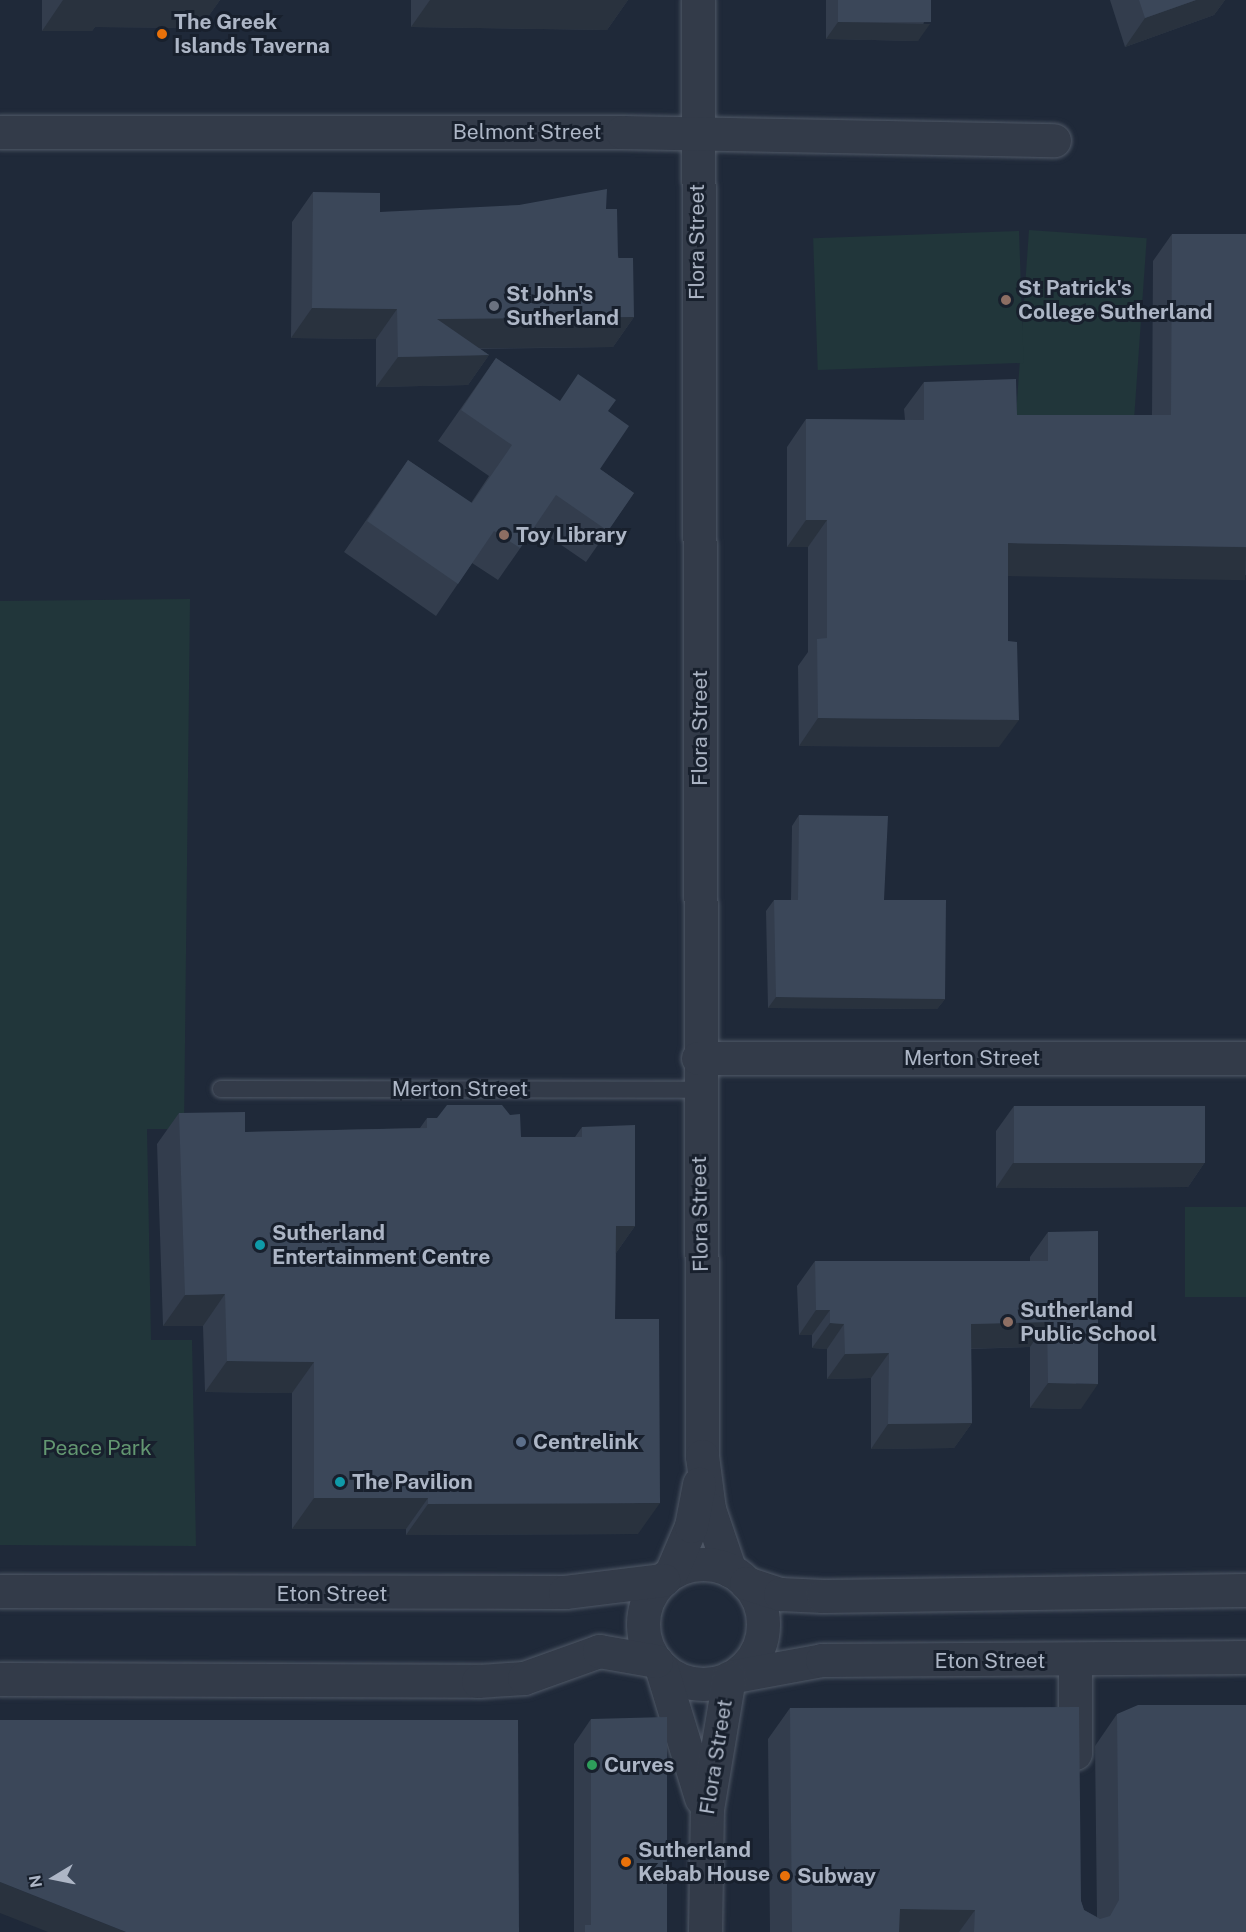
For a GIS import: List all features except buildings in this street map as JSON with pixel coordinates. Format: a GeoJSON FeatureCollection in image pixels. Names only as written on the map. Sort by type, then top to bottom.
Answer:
{"type":"FeatureCollection","features":[{"type":"Feature","properties":{"kind":"street","name":"Flora Street"},"geometry":{"type":"LineString","coordinates":[[698,0],[698,1058],[702,1455],[710,1509],[738,1577]]}},
{"type":"Feature","properties":{"kind":"street","name":"Belmont Street"},"geometry":{"type":"LineString","coordinates":[[0,132],[1054,140]]}},
{"type":"Feature","properties":{"kind":"street","name":"Merton Street"},"geometry":{"type":"LineString","coordinates":[[698,1058],[1246,1058]]}},
{"type":"Feature","properties":{"kind":"street","name":"Flora Street"},"geometry":{"type":"LineString","coordinates":[[667,1576],[692,1526],[702,1455]]}},
{"type":"Feature","properties":{"kind":"street"},"geometry":{"type":"LineString","coordinates":[[658,1664],[645,1642],[643,1619],[649,1597],[667,1576],[700,1564],[780,1594],[824,1596],[1246,1590]]}},
{"type":"Feature","properties":{"kind":"street","name":"Eton Street"},"geometry":{"type":"LineString","coordinates":[[0,1591],[564,1592],[667,1576]]}},
{"type":"Feature","properties":{"kind":"street"},"geometry":{"type":"LineString","coordinates":[[0,1679],[478,1681],[524,1678],[599,1651],[658,1664],[688,1683],[732,1677],[753,1656],[762,1632],[760,1605],[738,1577]]}},
{"type":"Feature","properties":{"kind":"street","name":"Eton Street"},"geometry":{"type":"LineString","coordinates":[[732,1677],[822,1660],[1075,1661],[1246,1657]]}},
{"type":"Feature","properties":{"kind":"street"},"geometry":{"type":"LineString","coordinates":[[1075,1661],[1075,1783]]}},
{"type":"Feature","properties":{"kind":"street","name":"Flora Street"},"geometry":{"type":"LineString","coordinates":[[658,1664],[691,1755],[705,1835]]}},
{"type":"Feature","properties":{"kind":"street","name":"Flora Street"},"geometry":{"type":"LineString","coordinates":[[705,1932],[705,1835],[716,1740],[732,1677]]}},
{"type":"Feature","properties":{"kind":"lane","name":"Merton Street"},"geometry":{"type":"LineString","coordinates":[[221,1089],[699,1090]]}},
{"type":"Feature","properties":{"kind":"green space"},"geometry":{"type":"Polygon","coordinates":[[[1029,230],[1147,238],[1133,436],[1015,428],[1029,230]]]}},
{"type":"Feature","properties":{"kind":"green space"},"geometry":{"type":"Polygon","coordinates":[[[1019,231],[1024,363],[818,370],[813,238],[1019,231]]]}},
{"type":"Feature","properties":{"kind":"green space","name":"Peace Park"},"geometry":{"type":"Polygon","coordinates":[[[190,599],[184,1129],[147,1129],[151,1340],[192,1340],[196,1546],[0,1545],[0,601],[190,599]]]}},
{"type":"Feature","properties":{"kind":"green space"},"geometry":{"type":"Polygon","coordinates":[[[1185,1207],[1246,1207],[1246,1297],[1185,1297],[1185,1207]]]}},
{"type":"Feature","properties":{"kind":"place","name":"The Greek Islands Taverna"},"geometry":{"type":"Point","coordinates":[162,34]}},
{"type":"Feature","properties":{"kind":"place","name":"St Patrick's College Sutherland"},"geometry":{"type":"Point","coordinates":[1006,300]}},
{"type":"Feature","properties":{"kind":"place","name":"St John's Sutherland"},"geometry":{"type":"Point","coordinates":[494,306]}},
{"type":"Feature","properties":{"kind":"place","name":"Toy Library"},"geometry":{"type":"Point","coordinates":[504,535]}},
{"type":"Feature","properties":{"kind":"place","name":"Sutherland Entertainment Centre"},"geometry":{"type":"Point","coordinates":[260,1245]}},
{"type":"Feature","properties":{"kind":"place","name":"Sutherland Public School"},"geometry":{"type":"Point","coordinates":[1008,1322]}},
{"type":"Feature","properties":{"kind":"place","name":"Centrelink"},"geometry":{"type":"Point","coordinates":[521,1442]}},
{"type":"Feature","properties":{"kind":"place","name":"The Pavilion"},"geometry":{"type":"Point","coordinates":[340,1482]}},
{"type":"Feature","properties":{"kind":"place","name":"Curves"},"geometry":{"type":"Point","coordinates":[592,1765]}},
{"type":"Feature","properties":{"kind":"place","name":"Sutherland Kebab House"},"geometry":{"type":"Point","coordinates":[626,1862]}},
{"type":"Feature","properties":{"kind":"place","name":"Subway"},"geometry":{"type":"Point","coordinates":[785,1876]}}]}
